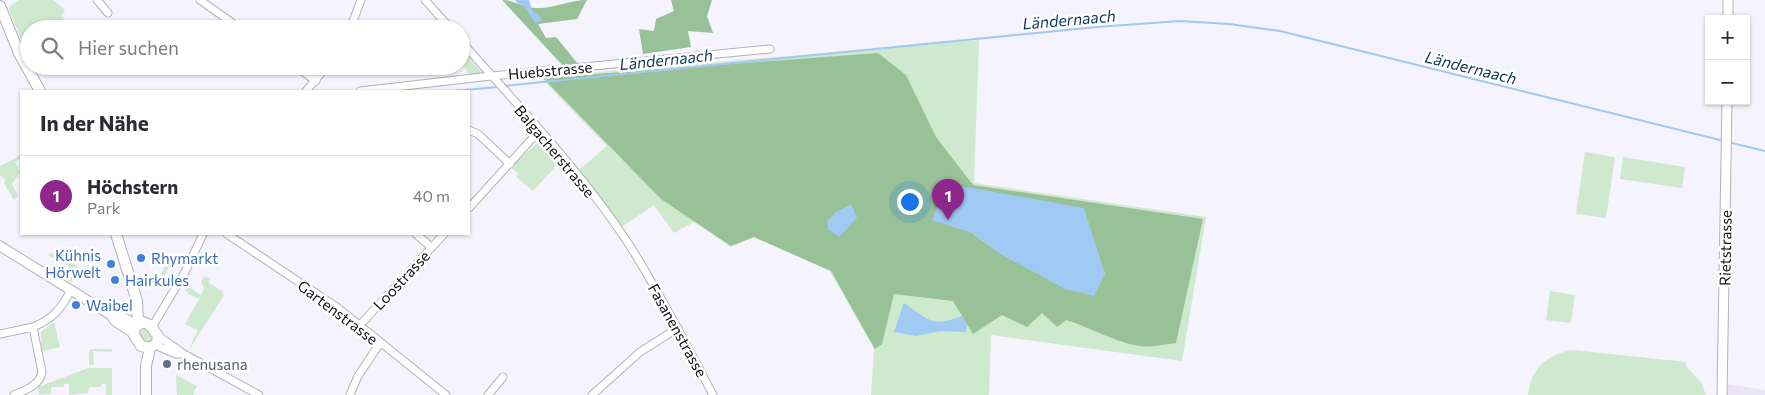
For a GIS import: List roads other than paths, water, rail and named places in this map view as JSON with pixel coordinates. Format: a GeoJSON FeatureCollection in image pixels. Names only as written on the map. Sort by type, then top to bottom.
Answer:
{"type":"FeatureCollection","features":[{"type":"Feature","properties":{"kind":"main road"},"geometry":{"type":"LineString","coordinates":[[0,6],[20,53]]}},
{"type":"Feature","properties":{"kind":"main road"},"geometry":{"type":"LineString","coordinates":[[31,75],[39,90]]}},
{"type":"Feature","properties":{"kind":"main road"},"geometry":{"type":"LineString","coordinates":[[116,235],[146,334],[146,395]]}},
{"type":"Feature","properties":{"kind":"street"},"geometry":{"type":"LineString","coordinates":[[97,0],[108,13]]}},
{"type":"Feature","properties":{"kind":"street"},"geometry":{"type":"LineString","coordinates":[[200,0],[228,20]]}},
{"type":"Feature","properties":{"kind":"street"},"geometry":{"type":"LineString","coordinates":[[353,20],[361,0]]}},
{"type":"Feature","properties":{"kind":"street"},"geometry":{"type":"LineString","coordinates":[[425,0],[442,20]]}},
{"type":"Feature","properties":{"kind":"street"},"geometry":{"type":"LineString","coordinates":[[1728,0],[1728,15]]}},
{"type":"Feature","properties":{"kind":"street","name":"Huebstrasse"},"geometry":{"type":"LineString","coordinates":[[370,90],[770,49]]}},
{"type":"Feature","properties":{"kind":"street","name":"Balgacherstrasse"},"geometry":{"type":"LineString","coordinates":[[470,51],[539,131],[606,214],[642,266]]}},
{"type":"Feature","properties":{"kind":"street"},"geometry":{"type":"LineString","coordinates":[[308,75],[316,81]]}},
{"type":"Feature","properties":{"kind":"street"},"geometry":{"type":"LineString","coordinates":[[307,90],[321,75]]}},
{"type":"Feature","properties":{"kind":"street","name":"Rietstrasse"},"geometry":{"type":"LineString","coordinates":[[1722,395],[1727,105]]}},
{"type":"Feature","properties":{"kind":"street"},"geometry":{"type":"LineString","coordinates":[[470,130],[478,134],[510,164]]}},
{"type":"Feature","properties":{"kind":"street"},"geometry":{"type":"LineString","coordinates":[[470,207],[539,131]]}},
{"type":"Feature","properties":{"kind":"street"},"geometry":{"type":"LineString","coordinates":[[146,334],[180,280],[202,235]]}},
{"type":"Feature","properties":{"kind":"street","name":"Gartenstrasse"},"geometry":{"type":"LineString","coordinates":[[228,235],[338,308],[446,395]]}},
{"type":"Feature","properties":{"kind":"street"},"geometry":{"type":"LineString","coordinates":[[417,235],[431,248]]}},
{"type":"Feature","properties":{"kind":"street","name":"Loostrasse"},"geometry":{"type":"LineString","coordinates":[[360,326],[443,235]]}},
{"type":"Feature","properties":{"kind":"street"},"geometry":{"type":"LineString","coordinates":[[0,246],[111,314],[119,315],[176,354],[184,354],[259,395]]}},
{"type":"Feature","properties":{"kind":"street","name":"Fasanenstrasse"},"geometry":{"type":"LineString","coordinates":[[642,266],[678,328],[713,395]]}},
{"type":"Feature","properties":{"kind":"street"},"geometry":{"type":"LineString","coordinates":[[0,334],[33,327],[51,319],[71,290]]}},
{"type":"Feature","properties":{"kind":"street"},"geometry":{"type":"LineString","coordinates":[[15,395],[36,384],[41,379],[42,372],[33,327]]}},
{"type":"Feature","properties":{"kind":"street"},"geometry":{"type":"LineString","coordinates":[[592,395],[640,352],[678,328]]}},
{"type":"Feature","properties":{"kind":"street"},"geometry":{"type":"LineString","coordinates":[[350,395],[358,376],[380,343]]}},
{"type":"Feature","properties":{"kind":"street"},"geometry":{"type":"LineString","coordinates":[[488,395],[503,378]]}},
{"type":"Feature","properties":{"kind":"water"},"geometry":{"type":"Polygon","coordinates":[[[515,0],[529,0],[532,10],[543,20],[535,23],[523,5],[515,0]]]}},
{"type":"Feature","properties":{"kind":"water"},"geometry":{"type":"Polygon","coordinates":[[[955,185],[1084,208],[1105,274],[1094,296],[1065,289],[1002,255],[972,233],[932,220],[944,189],[955,185]]]}},
{"type":"Feature","properties":{"kind":"water"},"geometry":{"type":"Polygon","coordinates":[[[851,204],[857,218],[839,237],[828,229],[827,221],[836,212],[851,204]]]}},
{"type":"Feature","properties":{"kind":"water"},"geometry":{"type":"Polygon","coordinates":[[[904,303],[925,318],[937,322],[952,320],[962,316],[967,324],[966,332],[940,331],[916,336],[894,332],[904,303]]]}},
{"type":"Feature","properties":{"kind":"waterway","name":"Ländernaach"},"geometry":{"type":"LineString","coordinates":[[503,86],[1097,27],[1180,21],[1229,24],[1280,31],[1724,141]]}},
{"type":"Feature","properties":{"kind":"waterway","name":"Ländernaach"},"geometry":{"type":"LineString","coordinates":[[464,90],[498,87]]}},
{"type":"Feature","properties":{"kind":"waterway","name":"Ländernaach"},"geometry":{"type":"LineString","coordinates":[[1728,142],[1765,151]]}},
{"type":"Feature","properties":{"kind":"place","name":"Höchstern"},"geometry":{"type":"Point","coordinates":[948,220]}},
{"type":"Feature","properties":{"kind":"place","name":"Rhymarkt"},"geometry":{"type":"Point","coordinates":[141,258]}},
{"type":"Feature","properties":{"kind":"place","name":"Kühnis Hörwelt"},"geometry":{"type":"Point","coordinates":[111,264]}},
{"type":"Feature","properties":{"kind":"place","name":"Hairkules"},"geometry":{"type":"Point","coordinates":[115,280]}},
{"type":"Feature","properties":{"kind":"place","name":"Waibel"},"geometry":{"type":"Point","coordinates":[76,305]}},
{"type":"Feature","properties":{"kind":"place","name":"rhenusana"},"geometry":{"type":"Point","coordinates":[167,364]}}]}
